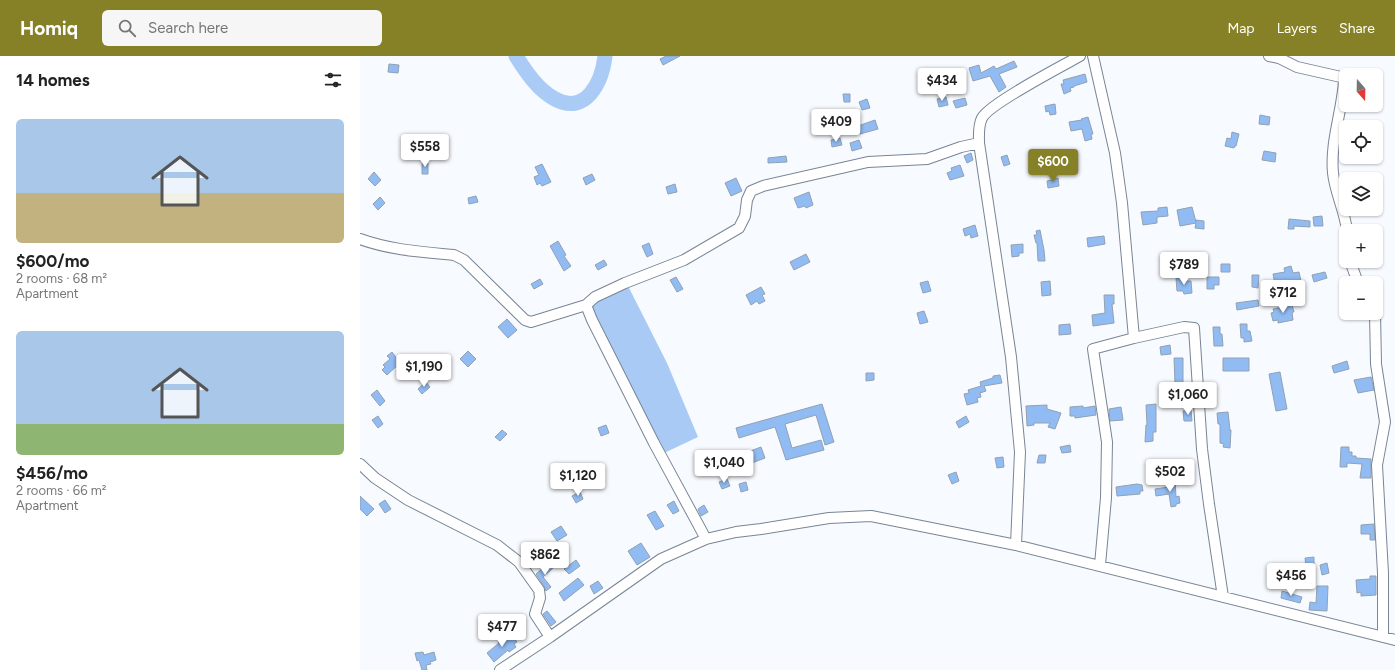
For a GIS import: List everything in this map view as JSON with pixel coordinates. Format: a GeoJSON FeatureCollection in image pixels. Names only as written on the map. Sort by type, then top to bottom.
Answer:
{"type":"FeatureCollection","features":[{"type":"Feature","properties":{"kind":"street"},"geometry":{"type":"LineString","coordinates":[[1016,545],[1020,452],[1011,357],[979,143],[979,127],[982,117],[995,104],[1080,56]]}},
{"type":"Feature","properties":{"kind":"street"},"geometry":{"type":"LineString","coordinates":[[1093,56],[1115,153],[1122,203],[1134,338]]}},
{"type":"Feature","properties":{"kind":"street"},"geometry":{"type":"LineString","coordinates":[[1269,56],[1279,58],[1297,67],[1341,77],[1344,81],[1336,129],[1333,173],[1345,224]]}},
{"type":"Feature","properties":{"kind":"street"},"geometry":{"type":"LineString","coordinates":[[360,238],[387,248],[454,255],[464,260],[525,320],[531,322],[586,305],[596,297],[619,286],[684,260],[739,228],[745,216],[747,200],[751,191],[763,186],[868,162],[927,159],[961,147],[979,143]]}},
{"type":"Feature","properties":{"kind":"street"},"geometry":{"type":"LineString","coordinates":[[586,305],[592,320],[651,436],[706,540]]}},
{"type":"Feature","properties":{"kind":"street"},"geometry":{"type":"LineString","coordinates":[[1375,320],[1376,364],[1385,422],[1377,465],[1382,573],[1383,636]]}},
{"type":"Feature","properties":{"kind":"street"},"geometry":{"type":"LineString","coordinates":[[1100,565],[1106,498],[1107,442],[1093,349],[1184,327],[1194,328],[1203,457],[1208,504],[1223,597]]}},
{"type":"Feature","properties":{"kind":"street"},"geometry":{"type":"LineString","coordinates":[[360,464],[375,478],[408,500],[497,545],[519,562],[539,590],[540,598],[535,614],[550,637]]}},
{"type":"Feature","properties":{"kind":"street"},"geometry":{"type":"LineString","coordinates":[[500,670],[550,637],[661,559],[706,540],[736,532],[829,518],[871,516],[1016,545],[1395,640]]}},
{"type":"Feature","properties":{"kind":"shaded area"},"geometry":{"type":"Polygon","coordinates":[[[627,284],[667,363],[698,437],[662,454],[587,305],[627,284]]]}},
{"type":"Feature","properties":{"kind":"building"},"geometry":{"type":"Polygon","coordinates":[[[666,56],[680,56],[663,65],[660,59],[666,56]]]}},
{"type":"Feature","properties":{"kind":"building"},"geometry":{"type":"Polygon","coordinates":[[[1014,61],[1017,67],[999,74],[1006,87],[999,92],[990,76],[973,81],[969,68],[979,65],[981,73],[994,66],[996,69],[1014,61]]]}},
{"type":"Feature","properties":{"kind":"building"},"geometry":{"type":"Polygon","coordinates":[[[389,64],[399,65],[398,73],[388,72],[389,64]]]}},
{"type":"Feature","properties":{"kind":"building"},"geometry":{"type":"Polygon","coordinates":[[[1085,74],[1087,82],[1070,88],[1071,91],[1064,94],[1061,84],[1064,84],[1063,80],[1085,74]]]}},
{"type":"Feature","properties":{"kind":"building"},"geometry":{"type":"Polygon","coordinates":[[[843,94],[850,94],[850,102],[844,102],[843,94]]]}},
{"type":"Feature","properties":{"kind":"building"},"geometry":{"type":"Polygon","coordinates":[[[946,97],[948,105],[939,107],[937,99],[946,97]]]}},
{"type":"Feature","properties":{"kind":"building"},"geometry":{"type":"Polygon","coordinates":[[[965,98],[967,105],[956,108],[953,101],[965,98]]]}},
{"type":"Feature","properties":{"kind":"building"},"geometry":{"type":"Polygon","coordinates":[[[867,99],[870,108],[862,110],[859,102],[867,99]]]}},
{"type":"Feature","properties":{"kind":"building"},"geometry":{"type":"Polygon","coordinates":[[[1055,104],[1056,114],[1050,115],[1049,111],[1046,112],[1045,106],[1055,104]]]}},
{"type":"Feature","properties":{"kind":"building"},"geometry":{"type":"Polygon","coordinates":[[[1260,115],[1270,117],[1269,125],[1259,124],[1260,115]]]}},
{"type":"Feature","properties":{"kind":"building"},"geometry":{"type":"Polygon","coordinates":[[[1088,117],[1093,134],[1091,134],[1092,139],[1085,141],[1082,129],[1071,131],[1069,122],[1082,120],[1081,119],[1088,117]]]}},
{"type":"Feature","properties":{"kind":"building"},"geometry":{"type":"Polygon","coordinates":[[[875,120],[878,129],[860,134],[858,126],[875,120]]]}},
{"type":"Feature","properties":{"kind":"building"},"geometry":{"type":"Polygon","coordinates":[[[1232,132],[1239,134],[1236,146],[1234,148],[1225,146],[1227,138],[1231,139],[1232,132]]]}},
{"type":"Feature","properties":{"kind":"building"},"geometry":{"type":"Polygon","coordinates":[[[444,138],[444,148],[435,148],[434,139],[444,138]]]}},
{"type":"Feature","properties":{"kind":"building"},"geometry":{"type":"Polygon","coordinates":[[[840,138],[842,145],[832,147],[831,140],[840,138]]]}},
{"type":"Feature","properties":{"kind":"building"},"geometry":{"type":"Polygon","coordinates":[[[859,140],[862,148],[852,151],[850,143],[859,140]]]}},
{"type":"Feature","properties":{"kind":"building"},"geometry":{"type":"Polygon","coordinates":[[[1264,151],[1276,153],[1275,162],[1262,160],[1264,151]]]}},
{"type":"Feature","properties":{"kind":"building"},"geometry":{"type":"Polygon","coordinates":[[[971,153],[973,160],[967,163],[964,156],[971,153]]]}},
{"type":"Feature","properties":{"kind":"building"},"geometry":{"type":"Polygon","coordinates":[[[1007,155],[1010,164],[1004,166],[1001,157],[1007,155]]]}},
{"type":"Feature","properties":{"kind":"building"},"geometry":{"type":"Polygon","coordinates":[[[786,156],[787,162],[768,163],[768,158],[786,156]]]}},
{"type":"Feature","properties":{"kind":"building"},"geometry":{"type":"Polygon","coordinates":[[[422,163],[428,163],[428,174],[422,174],[422,163]]]}},
{"type":"Feature","properties":{"kind":"building"},"geometry":{"type":"Polygon","coordinates":[[[542,164],[551,182],[542,186],[540,183],[537,185],[534,177],[539,175],[535,167],[542,164]]]}},
{"type":"Feature","properties":{"kind":"building"},"geometry":{"type":"Polygon","coordinates":[[[960,165],[964,176],[950,180],[947,173],[952,171],[951,168],[960,165]]]}},
{"type":"Feature","properties":{"kind":"building"},"geometry":{"type":"Polygon","coordinates":[[[374,172],[381,180],[375,186],[368,179],[374,172]]]}},
{"type":"Feature","properties":{"kind":"building"},"geometry":{"type":"Polygon","coordinates":[[[592,174],[595,180],[586,185],[583,178],[592,174]]]}},
{"type":"Feature","properties":{"kind":"building"},"geometry":{"type":"Polygon","coordinates":[[[736,178],[742,191],[731,196],[725,183],[736,178]]]}},
{"type":"Feature","properties":{"kind":"building"},"geometry":{"type":"Polygon","coordinates":[[[1058,178],[1059,186],[1048,188],[1047,181],[1058,178]]]}},
{"type":"Feature","properties":{"kind":"building"},"geometry":{"type":"Polygon","coordinates":[[[675,184],[677,192],[668,194],[666,187],[675,184]]]}},
{"type":"Feature","properties":{"kind":"building"},"geometry":{"type":"Polygon","coordinates":[[[809,192],[813,205],[806,208],[805,206],[798,208],[794,198],[809,192]]]}},
{"type":"Feature","properties":{"kind":"building"},"geometry":{"type":"Polygon","coordinates":[[[476,196],[478,202],[469,204],[468,198],[476,196]]]}},
{"type":"Feature","properties":{"kind":"building"},"geometry":{"type":"Polygon","coordinates":[[[380,197],[385,203],[378,210],[373,204],[380,197]]]}},
{"type":"Feature","properties":{"kind":"building"},"geometry":{"type":"Polygon","coordinates":[[[1167,207],[1168,216],[1157,217],[1157,223],[1143,225],[1141,212],[1158,211],[1158,208],[1167,207]]]}},
{"type":"Feature","properties":{"kind":"building"},"geometry":{"type":"Polygon","coordinates":[[[1192,207],[1196,222],[1196,220],[1204,221],[1204,229],[1195,228],[1196,223],[1180,226],[1177,210],[1192,207]]]}},
{"type":"Feature","properties":{"kind":"building"},"geometry":{"type":"Polygon","coordinates":[[[1322,216],[1323,226],[1314,226],[1313,217],[1322,216]]]}},
{"type":"Feature","properties":{"kind":"building"},"geometry":{"type":"Polygon","coordinates":[[[1289,219],[1310,221],[1310,227],[1294,226],[1294,229],[1288,229],[1289,219]]]}},
{"type":"Feature","properties":{"kind":"building"},"geometry":{"type":"Polygon","coordinates":[[[975,225],[978,236],[971,238],[970,234],[965,236],[963,229],[975,225]]]}},
{"type":"Feature","properties":{"kind":"building"},"geometry":{"type":"Polygon","coordinates":[[[1040,230],[1045,261],[1038,261],[1037,243],[1034,235],[1037,235],[1036,231],[1040,230]]]}},
{"type":"Feature","properties":{"kind":"building"},"geometry":{"type":"Polygon","coordinates":[[[1104,236],[1105,244],[1088,247],[1087,238],[1104,236]]]}},
{"type":"Feature","properties":{"kind":"building"},"geometry":{"type":"Polygon","coordinates":[[[558,241],[566,255],[564,256],[571,266],[564,271],[550,246],[558,241]]]}},
{"type":"Feature","properties":{"kind":"building"},"geometry":{"type":"Polygon","coordinates":[[[649,243],[653,254],[647,257],[642,246],[649,243]]]}},
{"type":"Feature","properties":{"kind":"building"},"geometry":{"type":"Polygon","coordinates":[[[1023,244],[1023,253],[1019,253],[1019,256],[1012,257],[1011,245],[1023,244]]]}},
{"type":"Feature","properties":{"kind":"building"},"geometry":{"type":"Polygon","coordinates":[[[806,254],[810,262],[794,270],[790,262],[806,254]]]}},
{"type":"Feature","properties":{"kind":"building"},"geometry":{"type":"Polygon","coordinates":[[[604,260],[607,265],[598,270],[595,265],[604,260]]]}},
{"type":"Feature","properties":{"kind":"building"},"geometry":{"type":"Polygon","coordinates":[[[1221,264],[1230,264],[1230,272],[1221,272],[1221,264]]]}},
{"type":"Feature","properties":{"kind":"building"},"geometry":{"type":"Polygon","coordinates":[[[1291,266],[1293,273],[1299,272],[1301,281],[1289,285],[1288,282],[1275,284],[1273,274],[1285,272],[1284,268],[1291,266]]]}},
{"type":"Feature","properties":{"kind":"building"},"geometry":{"type":"Polygon","coordinates":[[[1325,272],[1327,278],[1314,282],[1312,275],[1325,272]]]}},
{"type":"Feature","properties":{"kind":"building"},"geometry":{"type":"Polygon","coordinates":[[[1252,275],[1259,275],[1258,288],[1252,287],[1252,275]]]}},
{"type":"Feature","properties":{"kind":"building"},"geometry":{"type":"Polygon","coordinates":[[[676,277],[683,289],[677,292],[670,280],[676,277]]]}},
{"type":"Feature","properties":{"kind":"building"},"geometry":{"type":"Polygon","coordinates":[[[1207,277],[1219,277],[1219,285],[1214,285],[1214,289],[1207,289],[1207,277]]]}},
{"type":"Feature","properties":{"kind":"building"},"geometry":{"type":"Polygon","coordinates":[[[1176,278],[1183,278],[1183,281],[1191,281],[1192,293],[1184,294],[1183,291],[1177,291],[1176,278]]]}},
{"type":"Feature","properties":{"kind":"building"},"geometry":{"type":"Polygon","coordinates":[[[540,279],[543,284],[534,289],[531,284],[540,279]]]}},
{"type":"Feature","properties":{"kind":"building"},"geometry":{"type":"Polygon","coordinates":[[[928,281],[931,291],[923,293],[920,283],[928,281]]]}},
{"type":"Feature","properties":{"kind":"building"},"geometry":{"type":"Polygon","coordinates":[[[1050,281],[1051,295],[1042,296],[1041,282],[1050,281]]]}},
{"type":"Feature","properties":{"kind":"building"},"geometry":{"type":"Polygon","coordinates":[[[761,287],[765,294],[762,295],[765,301],[759,304],[757,301],[751,305],[746,295],[761,287]]]}},
{"type":"Feature","properties":{"kind":"building"},"geometry":{"type":"Polygon","coordinates":[[[1104,295],[1114,295],[1114,304],[1112,304],[1114,323],[1093,326],[1092,315],[1105,313],[1104,295]]]}},
{"type":"Feature","properties":{"kind":"building"},"geometry":{"type":"Polygon","coordinates":[[[1258,300],[1259,306],[1237,310],[1236,303],[1258,300]]]}},
{"type":"Feature","properties":{"kind":"building"},"geometry":{"type":"Polygon","coordinates":[[[1292,305],[1294,312],[1292,312],[1293,320],[1278,323],[1278,320],[1273,321],[1271,313],[1274,312],[1273,309],[1292,305]]]}},
{"type":"Feature","properties":{"kind":"building"},"geometry":{"type":"Polygon","coordinates":[[[924,311],[928,322],[920,324],[917,313],[924,311]]]}},
{"type":"Feature","properties":{"kind":"building"},"geometry":{"type":"Polygon","coordinates":[[[507,319],[517,330],[508,338],[498,327],[507,319]]]}},
{"type":"Feature","properties":{"kind":"building"},"geometry":{"type":"Polygon","coordinates":[[[1070,324],[1071,334],[1059,335],[1059,325],[1070,324]]]}},
{"type":"Feature","properties":{"kind":"building"},"geometry":{"type":"Polygon","coordinates":[[[1240,324],[1247,324],[1247,331],[1250,331],[1252,341],[1244,342],[1244,338],[1241,338],[1240,324]]]}},
{"type":"Feature","properties":{"kind":"building"},"geometry":{"type":"Polygon","coordinates":[[[1213,327],[1220,327],[1223,346],[1214,346],[1213,327]]]}},
{"type":"Feature","properties":{"kind":"building"},"geometry":{"type":"Polygon","coordinates":[[[1170,345],[1171,354],[1161,355],[1160,347],[1170,345]]]}},
{"type":"Feature","properties":{"kind":"building"},"geometry":{"type":"Polygon","coordinates":[[[468,351],[476,359],[468,367],[460,359],[468,351]]]}},
{"type":"Feature","properties":{"kind":"building"},"geometry":{"type":"Polygon","coordinates":[[[392,352],[400,363],[387,375],[382,370],[385,367],[383,365],[390,359],[387,356],[392,352]]]}},
{"type":"Feature","properties":{"kind":"building"},"geometry":{"type":"Polygon","coordinates":[[[1174,358],[1183,358],[1183,388],[1179,388],[1179,394],[1173,394],[1173,383],[1175,383],[1174,358]]]}},
{"type":"Feature","properties":{"kind":"building"},"geometry":{"type":"Polygon","coordinates":[[[1223,358],[1249,358],[1249,371],[1223,371],[1223,358]]]}},
{"type":"Feature","properties":{"kind":"building"},"geometry":{"type":"Polygon","coordinates":[[[1347,361],[1349,369],[1334,373],[1332,366],[1347,361]]]}},
{"type":"Feature","properties":{"kind":"building"},"geometry":{"type":"Polygon","coordinates":[[[1280,372],[1287,409],[1276,411],[1269,374],[1280,372]]]}},
{"type":"Feature","properties":{"kind":"building"},"geometry":{"type":"Polygon","coordinates":[[[866,373],[874,373],[874,380],[866,381],[866,373]]]}},
{"type":"Feature","properties":{"kind":"building"},"geometry":{"type":"Polygon","coordinates":[[[1000,375],[1002,383],[984,386],[986,391],[980,393],[981,397],[977,398],[978,402],[967,405],[964,394],[969,393],[968,390],[981,386],[980,382],[993,378],[993,376],[1000,375]]]}},
{"type":"Feature","properties":{"kind":"building"},"geometry":{"type":"Polygon","coordinates":[[[1371,377],[1374,390],[1358,393],[1354,380],[1371,377]]]}},
{"type":"Feature","properties":{"kind":"building"},"geometry":{"type":"Polygon","coordinates":[[[426,382],[430,387],[422,394],[418,389],[426,382]]]}},
{"type":"Feature","properties":{"kind":"building"},"geometry":{"type":"Polygon","coordinates":[[[377,390],[385,401],[380,406],[371,395],[377,390]]]}},
{"type":"Feature","properties":{"kind":"building"},"geometry":{"type":"Polygon","coordinates":[[[822,404],[834,442],[825,445],[816,415],[785,424],[792,448],[821,440],[824,450],[786,460],[775,427],[739,438],[736,428],[822,404]]]}},
{"type":"Feature","properties":{"kind":"building"},"geometry":{"type":"Polygon","coordinates":[[[1156,404],[1156,432],[1153,432],[1153,441],[1145,442],[1147,425],[1146,405],[1156,404]]]}},
{"type":"Feature","properties":{"kind":"building"},"geometry":{"type":"Polygon","coordinates":[[[1047,405],[1047,409],[1061,413],[1055,429],[1048,427],[1050,423],[1034,423],[1034,425],[1027,426],[1026,406],[1047,405]]]}},
{"type":"Feature","properties":{"kind":"building"},"geometry":{"type":"Polygon","coordinates":[[[1083,406],[1083,408],[1095,406],[1096,415],[1075,418],[1075,416],[1070,416],[1070,407],[1083,406]]]}},
{"type":"Feature","properties":{"kind":"building"},"geometry":{"type":"Polygon","coordinates":[[[1121,407],[1123,420],[1110,421],[1109,409],[1121,407]]]}},
{"type":"Feature","properties":{"kind":"building"},"geometry":{"type":"Polygon","coordinates":[[[1191,410],[1192,421],[1184,421],[1183,411],[1191,410]]]}},
{"type":"Feature","properties":{"kind":"building"},"geometry":{"type":"Polygon","coordinates":[[[1228,412],[1231,430],[1230,448],[1223,447],[1224,444],[1220,443],[1220,424],[1218,424],[1217,413],[1228,412]]]}},
{"type":"Feature","properties":{"kind":"building"},"geometry":{"type":"Polygon","coordinates":[[[378,416],[383,424],[378,428],[372,420],[378,416]]]}},
{"type":"Feature","properties":{"kind":"building"},"geometry":{"type":"Polygon","coordinates":[[[966,416],[969,422],[959,428],[956,422],[966,416]]]}},
{"type":"Feature","properties":{"kind":"building"},"geometry":{"type":"Polygon","coordinates":[[[606,425],[609,433],[601,436],[598,428],[606,425]]]}},
{"type":"Feature","properties":{"kind":"building"},"geometry":{"type":"Polygon","coordinates":[[[502,430],[507,434],[500,441],[495,437],[502,430]]]}},
{"type":"Feature","properties":{"kind":"building"},"geometry":{"type":"Polygon","coordinates":[[[1070,445],[1071,452],[1062,453],[1060,447],[1070,445]]]}},
{"type":"Feature","properties":{"kind":"building"},"geometry":{"type":"Polygon","coordinates":[[[761,447],[765,458],[736,469],[732,458],[761,447]]]}},
{"type":"Feature","properties":{"kind":"building"},"geometry":{"type":"Polygon","coordinates":[[[1341,447],[1349,447],[1349,452],[1352,452],[1352,456],[1356,456],[1356,458],[1371,459],[1371,478],[1360,478],[1362,464],[1347,463],[1347,467],[1340,467],[1341,447]]]}},
{"type":"Feature","properties":{"kind":"building"},"geometry":{"type":"Polygon","coordinates":[[[1039,455],[1046,455],[1045,463],[1037,463],[1039,455]]]}},
{"type":"Feature","properties":{"kind":"building"},"geometry":{"type":"Polygon","coordinates":[[[1003,457],[1004,467],[997,468],[995,458],[1003,457]]]}},
{"type":"Feature","properties":{"kind":"building"},"geometry":{"type":"Polygon","coordinates":[[[956,472],[959,481],[952,484],[948,475],[956,472]]]}},
{"type":"Feature","properties":{"kind":"building"},"geometry":{"type":"Polygon","coordinates":[[[727,479],[730,486],[722,489],[719,482],[727,479]]]}},
{"type":"Feature","properties":{"kind":"building"},"geometry":{"type":"Polygon","coordinates":[[[1175,480],[1176,497],[1179,496],[1180,503],[1171,507],[1169,494],[1156,496],[1155,489],[1169,487],[1169,481],[1175,480]]]}},
{"type":"Feature","properties":{"kind":"building"},"geometry":{"type":"Polygon","coordinates":[[[746,482],[748,490],[741,492],[739,484],[746,482]]]}},
{"type":"Feature","properties":{"kind":"building"},"geometry":{"type":"Polygon","coordinates":[[[1137,484],[1142,485],[1143,491],[1140,491],[1140,494],[1117,496],[1116,487],[1137,484]]]}},
{"type":"Feature","properties":{"kind":"building"},"geometry":{"type":"Polygon","coordinates":[[[580,492],[583,499],[576,503],[572,496],[580,492]]]}},
{"type":"Feature","properties":{"kind":"building"},"geometry":{"type":"Polygon","coordinates":[[[360,496],[374,509],[367,516],[360,509],[360,496]]]}},
{"type":"Feature","properties":{"kind":"building"},"geometry":{"type":"Polygon","coordinates":[[[385,500],[391,509],[385,513],[379,504],[385,500]]]}},
{"type":"Feature","properties":{"kind":"building"},"geometry":{"type":"Polygon","coordinates":[[[674,501],[679,511],[673,514],[667,505],[674,501]]]}},
{"type":"Feature","properties":{"kind":"building"},"geometry":{"type":"Polygon","coordinates":[[[704,505],[708,512],[701,516],[698,509],[704,505]]]}},
{"type":"Feature","properties":{"kind":"building"},"geometry":{"type":"Polygon","coordinates":[[[655,511],[664,526],[656,530],[647,515],[655,511]]]}},
{"type":"Feature","properties":{"kind":"building"},"geometry":{"type":"Polygon","coordinates":[[[1374,524],[1375,540],[1370,540],[1370,534],[1361,534],[1361,525],[1374,524]]]}},
{"type":"Feature","properties":{"kind":"building"},"geometry":{"type":"Polygon","coordinates":[[[561,526],[567,535],[557,541],[551,532],[561,526]]]}},
{"type":"Feature","properties":{"kind":"building"},"geometry":{"type":"Polygon","coordinates":[[[641,543],[650,557],[637,565],[628,551],[641,543]]]}},
{"type":"Feature","properties":{"kind":"building"},"geometry":{"type":"Polygon","coordinates":[[[1314,557],[1314,566],[1306,567],[1305,558],[1314,557]]]}},
{"type":"Feature","properties":{"kind":"building"},"geometry":{"type":"Polygon","coordinates":[[[576,560],[580,566],[569,574],[564,569],[576,560]]]}},
{"type":"Feature","properties":{"kind":"building"},"geometry":{"type":"Polygon","coordinates":[[[549,563],[553,568],[543,577],[551,587],[546,591],[536,574],[549,563]]]}},
{"type":"Feature","properties":{"kind":"building"},"geometry":{"type":"Polygon","coordinates":[[[1327,563],[1329,573],[1322,575],[1320,565],[1327,563]]]}},
{"type":"Feature","properties":{"kind":"building"},"geometry":{"type":"Polygon","coordinates":[[[1370,576],[1376,576],[1376,595],[1361,596],[1361,592],[1357,593],[1356,580],[1370,579],[1370,576]]]}},
{"type":"Feature","properties":{"kind":"building"},"geometry":{"type":"Polygon","coordinates":[[[578,578],[584,585],[564,601],[559,593],[578,578]]]}},
{"type":"Feature","properties":{"kind":"building"},"geometry":{"type":"Polygon","coordinates":[[[598,581],[603,588],[594,594],[590,586],[598,581]]]}},
{"type":"Feature","properties":{"kind":"building"},"geometry":{"type":"Polygon","coordinates":[[[1317,586],[1328,586],[1327,611],[1309,610],[1310,602],[1316,603],[1317,586]]]}},
{"type":"Feature","properties":{"kind":"building"},"geometry":{"type":"Polygon","coordinates":[[[1282,591],[1302,597],[1300,603],[1281,598],[1282,591]]]}},
{"type":"Feature","properties":{"kind":"building"},"geometry":{"type":"Polygon","coordinates":[[[547,611],[556,622],[551,626],[543,614],[547,611]]]}},
{"type":"Feature","properties":{"kind":"building"},"geometry":{"type":"Polygon","coordinates":[[[509,635],[517,642],[514,644],[516,647],[509,652],[508,650],[494,662],[487,653],[499,643],[498,642],[509,635]]]}},
{"type":"Feature","properties":{"kind":"building"},"geometry":{"type":"Polygon","coordinates":[[[423,652],[424,655],[434,652],[436,660],[430,662],[431,664],[426,665],[427,670],[422,670],[415,653],[423,652]]]}},
{"type":"Feature","properties":{"kind":"waterway"},"geometry":{"type":"LineString","coordinates":[[516,56],[528,74],[543,91],[555,99],[566,103],[575,103],[584,100],[590,94],[596,86],[600,76],[605,56]]}}]}
